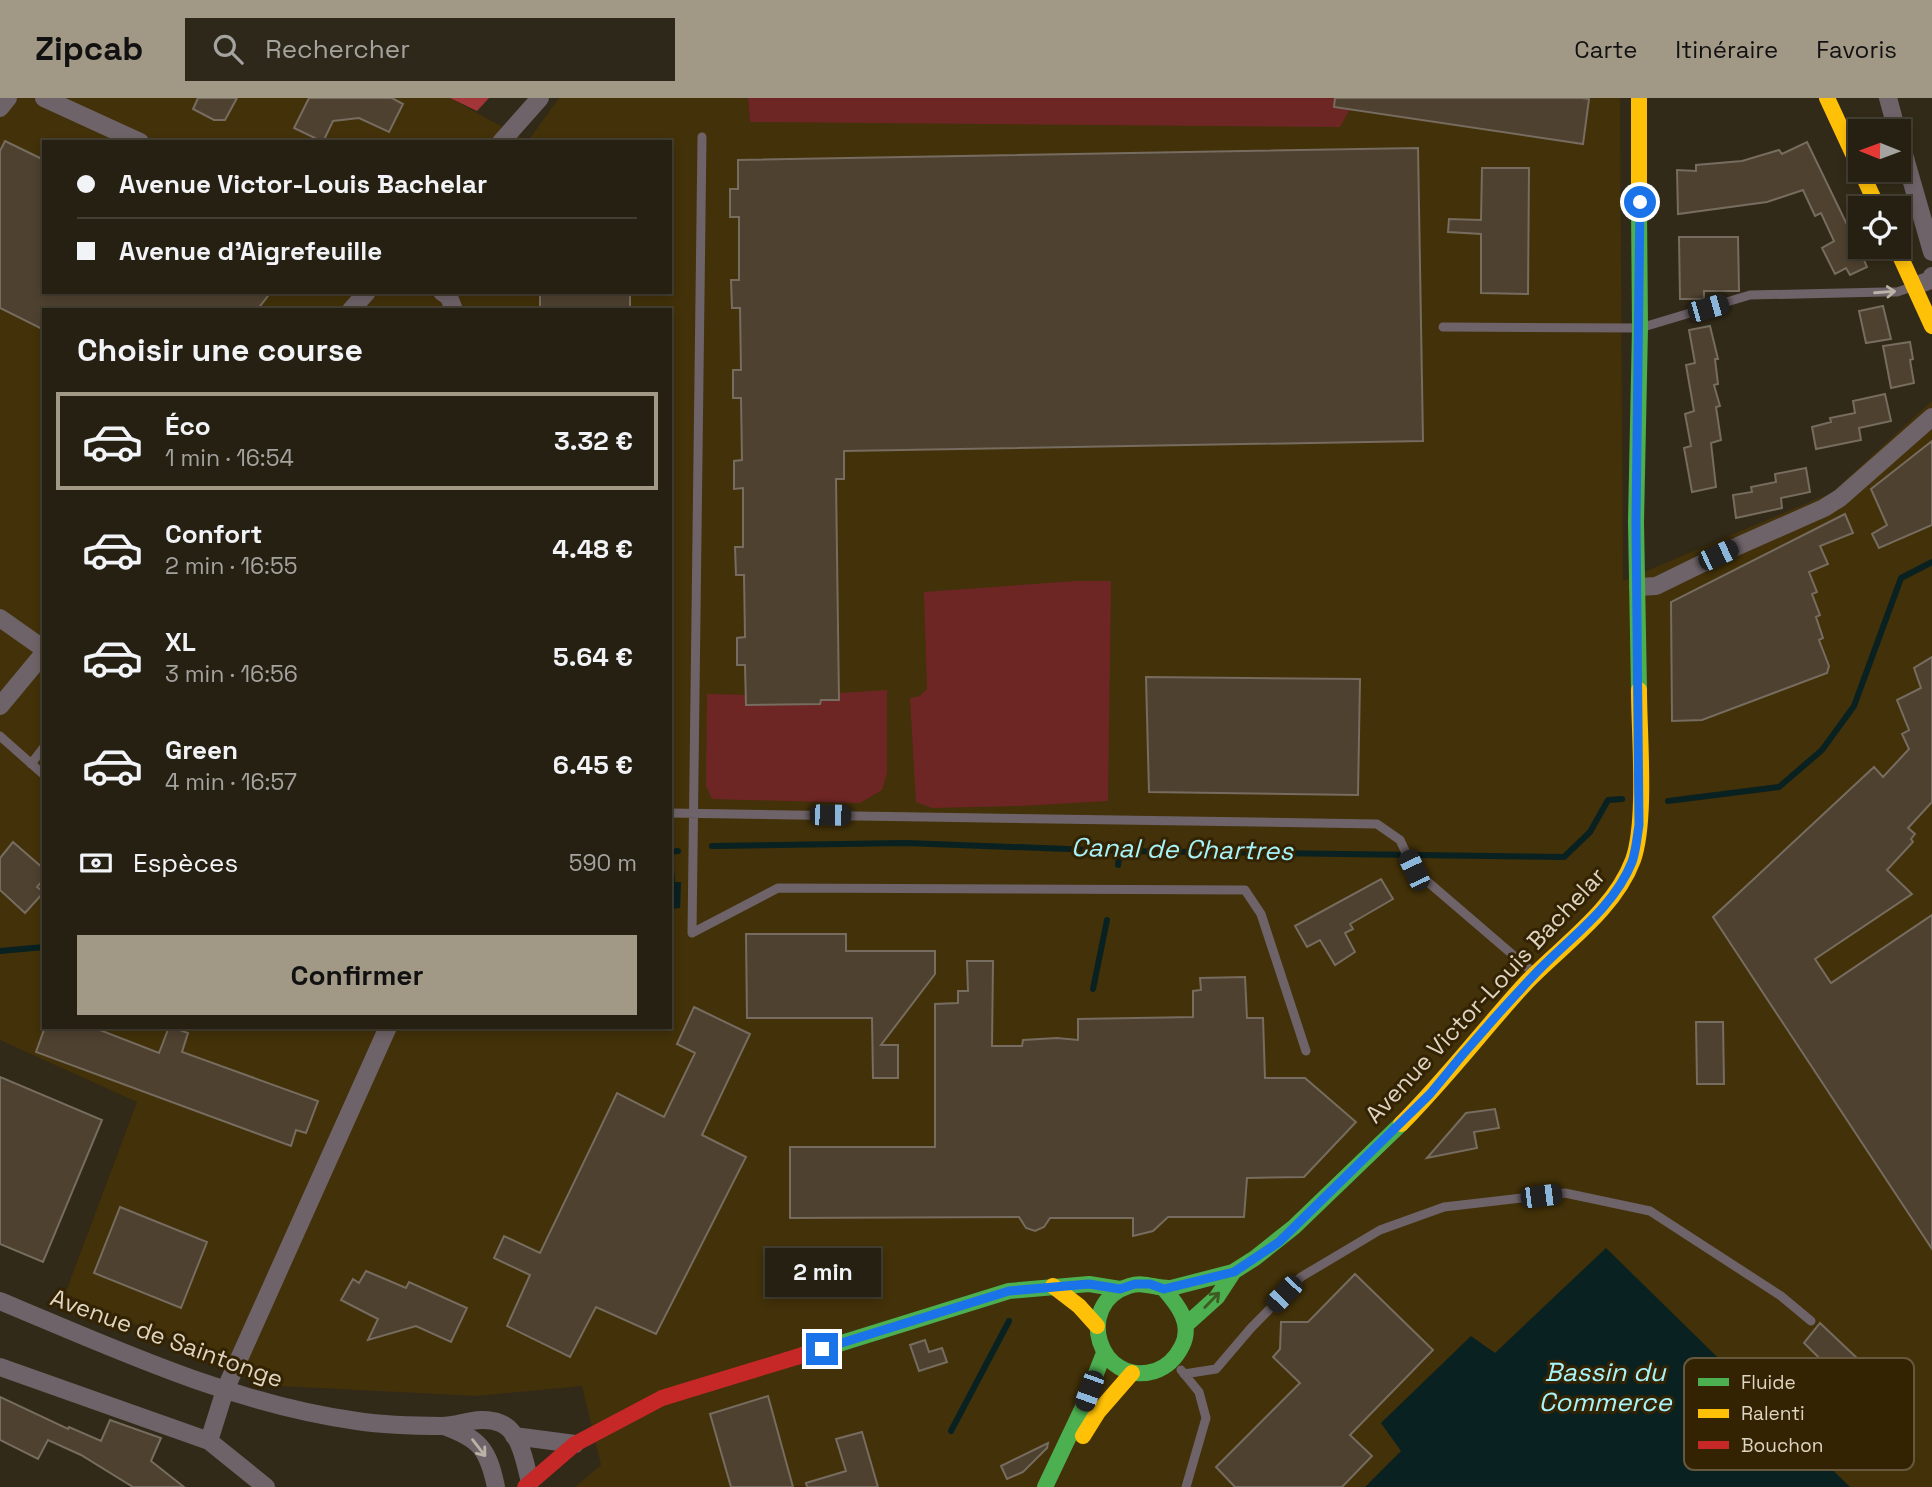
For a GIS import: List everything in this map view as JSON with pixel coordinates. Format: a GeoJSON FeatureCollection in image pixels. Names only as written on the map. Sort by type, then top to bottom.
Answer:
{"type":"FeatureCollection","features":[{"type":"Feature","properties":{"kind":"main road","name":"Avenue Victor-Louis Bachelar"},"geometry":{"type":"LineString","coordinates":[[1164,1289],[1234,1272],[1279,1242],[1430,1094],[1535,974],[1584,928],[1615,894],[1633,860],[1639,825],[1640,783],[1636,522],[1640,328],[1639,98]]}},
{"type":"Feature","properties":{"kind":"main road"},"geometry":{"type":"LineString","coordinates":[[1826,98],[1872,196]]}},
{"type":"Feature","properties":{"kind":"main road"},"geometry":{"type":"LineString","coordinates":[[1901,259],[1932,326]]}},
{"type":"Feature","properties":{"kind":"main road","name":"Avenue Victor-Louis Bachelar"},"geometry":{"type":"LineString","coordinates":[[1187,1324],[1217,1297],[1234,1272]]}},
{"type":"Feature","properties":{"kind":"main road"},"geometry":{"type":"LineString","coordinates":[[528,1485],[575,1444],[662,1398],[1009,1291],[1089,1284],[1120,1289]]}},
{"type":"Feature","properties":{"kind":"main road"},"geometry":{"type":"LineString","coordinates":[[1135,1284],[1150,1284],[1164,1289],[1179,1304],[1187,1324],[1183,1348],[1173,1360],[1156,1371],[1144,1374],[1132,1373],[1111,1362],[1098,1340],[1097,1326],[1100,1311],[1108,1298],[1120,1289],[1135,1284]]}},
{"type":"Feature","properties":{"kind":"main road"},"geometry":{"type":"LineString","coordinates":[[1046,1287],[1079,1306],[1097,1326]]}},
{"type":"Feature","properties":{"kind":"main road"},"geometry":{"type":"LineString","coordinates":[[1045,1487],[1083,1407],[1104,1353]]}},
{"type":"Feature","properties":{"kind":"main road"},"geometry":{"type":"LineString","coordinates":[[1051,1487],[1098,1412],[1132,1373]]}},
{"type":"Feature","properties":{"kind":"street"},"geometry":{"type":"LineString","coordinates":[[0,108],[8,98]]}},
{"type":"Feature","properties":{"kind":"street"},"geometry":{"type":"LineString","coordinates":[[44,98],[136,140]]}},
{"type":"Feature","properties":{"kind":"street"},"geometry":{"type":"LineString","coordinates":[[503,140],[540,98]]}},
{"type":"Feature","properties":{"kind":"street"},"geometry":{"type":"LineString","coordinates":[[1888,98],[1894,119]]}},
{"type":"Feature","properties":{"kind":"street"},"geometry":{"type":"LineString","coordinates":[[1911,178],[1932,252]]}},
{"type":"Feature","properties":{"kind":"street"},"geometry":{"type":"LineString","coordinates":[[1914,286],[1931,280],[1932,276]]}},
{"type":"Feature","properties":{"kind":"street"},"geometry":{"type":"LineString","coordinates":[[353,308],[365,294]]}},
{"type":"Feature","properties":{"kind":"street"},"geometry":{"type":"LineString","coordinates":[[1638,587],[1656,586],[1824,508],[1840,498],[1932,416]]}},
{"type":"Feature","properties":{"kind":"street"},"geometry":{"type":"LineString","coordinates":[[0,618],[42,650]]}},
{"type":"Feature","properties":{"kind":"street"},"geometry":{"type":"LineString","coordinates":[[0,706],[42,654]]}},
{"type":"Feature","properties":{"kind":"street"},"geometry":{"type":"LineString","coordinates":[[209,1441],[225,1390],[387,1029]]}},
{"type":"Feature","properties":{"kind":"street","name":"Avenue de Saintonge"},"geometry":{"type":"LineString","coordinates":[[0,1301],[118,1351],[225,1390],[287,1408],[359,1422],[444,1426],[478,1419],[502,1423],[514,1436],[575,1444]]}},
{"type":"Feature","properties":{"kind":"street"},"geometry":{"type":"LineString","coordinates":[[0,1367],[209,1441],[266,1487]]}},
{"type":"Feature","properties":{"kind":"street","name":"Avenue de Saintonge"},"geometry":{"type":"LineString","coordinates":[[444,1426],[466,1434],[479,1444],[490,1463],[496,1487]]}},
{"type":"Feature","properties":{"kind":"street"},"geometry":{"type":"LineString","coordinates":[[514,1436],[523,1453],[528,1485]]}},
{"type":"Feature","properties":{"kind":"lane"},"geometry":{"type":"LineString","coordinates":[[702,137],[692,933],[778,888],[1245,890],[1261,914],[1306,1051]]}},
{"type":"Feature","properties":{"kind":"lane"},"geometry":{"type":"LineString","coordinates":[[1443,327],[1640,328],[1750,295],[1897,292],[1914,286]]}},
{"type":"Feature","properties":{"kind":"lane"},"geometry":{"type":"LineString","coordinates":[[0,736],[42,773]]}},
{"type":"Feature","properties":{"kind":"lane"},"geometry":{"type":"LineString","coordinates":[[31,764],[42,750]]}},
{"type":"Feature","properties":{"kind":"lane"},"geometry":{"type":"LineString","coordinates":[[672,813],[1377,824],[1400,840],[1414,870],[1535,974]]}},
{"type":"Feature","properties":{"kind":"lane"},"geometry":{"type":"LineString","coordinates":[[1184,1374],[1216,1369],[1251,1328],[1301,1278],[1380,1230],[1444,1207],[1565,1193],[1650,1211],[1781,1296],[1811,1321]]}},
{"type":"Feature","properties":{"kind":"lane"},"geometry":{"type":"LineString","coordinates":[[1173,1360],[1199,1392],[1206,1418],[1186,1487]]}},
{"type":"Feature","properties":{"kind":"shaded area"},"geometry":{"type":"Polygon","coordinates":[[[0,98],[450,98],[526,140],[42,140],[42,294],[672,294],[672,140],[529,140],[559,98],[748,98],[750,122],[1349,98],[1620,98],[1623,581],[1831,493],[1932,401],[1932,1487],[575,1487],[601,1465],[582,1386],[477,1396],[280,1386],[65,1294],[137,1102],[0,1040],[0,98]]]}},
{"type":"Feature","properties":{"kind":"shaded area"},"geometry":{"type":"Polygon","coordinates":[[[450,98],[489,98],[477,111],[450,98]]]}},
{"type":"Feature","properties":{"kind":"shaded area"},"geometry":{"type":"Polygon","coordinates":[[[748,98],[1352,98],[1350,109],[1340,127],[750,122],[748,98]]]}},
{"type":"Feature","properties":{"kind":"shaded area"},"geometry":{"type":"Polygon","coordinates":[[[1111,581],[1108,801],[932,808],[916,802],[910,698],[920,696],[927,689],[924,592],[1111,581]]]}},
{"type":"Feature","properties":{"kind":"shaded area"},"geometry":{"type":"Polygon","coordinates":[[[887,690],[887,773],[882,790],[860,803],[712,799],[706,786],[707,694],[746,695],[746,705],[820,704],[821,700],[839,700],[839,693],[887,690]]]}},
{"type":"Feature","properties":{"kind":"water"},"geometry":{"type":"Polygon","coordinates":[[[672,842],[675,882],[681,882],[680,908],[672,909],[672,842]]]}},
{"type":"Feature","properties":{"kind":"water","name":"Bassin du Commerce"},"geometry":{"type":"Polygon","coordinates":[[[1606,1248],[1718,1358],[1684,1358],[1684,1470],[1833,1470],[1850,1487],[1365,1487],[1401,1451],[1381,1423],[1471,1336],[1495,1353],[1606,1248]]]}},
{"type":"Feature","properties":{"kind":"building"},"geometry":{"type":"Polygon","coordinates":[[[198,98],[237,98],[225,120],[214,120],[193,109],[198,98]]]}},
{"type":"Feature","properties":{"kind":"building"},"geometry":{"type":"Polygon","coordinates":[[[309,98],[392,98],[403,104],[389,132],[359,118],[333,121],[324,140],[294,128],[309,98]]]}},
{"type":"Feature","properties":{"kind":"building"},"geometry":{"type":"Polygon","coordinates":[[[1335,98],[1589,99],[1583,144],[1334,107],[1335,98]]]}},
{"type":"Feature","properties":{"kind":"building"},"geometry":{"type":"Polygon","coordinates":[[[5,141],[42,159],[42,294],[269,294],[259,308],[42,308],[42,329],[0,308],[0,151],[5,141]]]}},
{"type":"Feature","properties":{"kind":"building"},"geometry":{"type":"Polygon","coordinates":[[[1807,142],[1848,227],[1848,259],[1866,259],[1864,260],[1867,267],[1850,275],[1846,268],[1835,274],[1822,248],[1834,241],[1821,213],[1815,216],[1803,190],[1767,202],[1678,214],[1677,170],[1696,171],[1696,165],[1742,161],[1779,150],[1782,154],[1807,142]]]}},
{"type":"Feature","properties":{"kind":"building"},"geometry":{"type":"Polygon","coordinates":[[[1418,148],[1423,441],[844,451],[844,479],[836,479],[839,700],[821,700],[820,704],[746,705],[745,665],[737,665],[737,638],[745,637],[744,575],[736,575],[735,547],[743,547],[743,488],[734,489],[734,461],[742,460],[741,398],[733,398],[733,370],[741,370],[740,308],[732,308],[731,280],[739,280],[739,217],[730,217],[730,189],[738,189],[738,160],[1418,148]]]}},
{"type":"Feature","properties":{"kind":"building"},"geometry":{"type":"Polygon","coordinates":[[[1482,168],[1529,168],[1528,294],[1481,293],[1481,234],[1448,232],[1449,219],[1481,220],[1482,168]]]}},
{"type":"Feature","properties":{"kind":"building"},"geometry":{"type":"Polygon","coordinates":[[[1679,237],[1738,237],[1739,291],[1704,291],[1704,299],[1680,299],[1679,237]]]}},
{"type":"Feature","properties":{"kind":"building"},"geometry":{"type":"Polygon","coordinates":[[[540,294],[630,294],[630,308],[540,308],[540,294]]]}},
{"type":"Feature","properties":{"kind":"building"},"geometry":{"type":"Polygon","coordinates":[[[1883,306],[1891,339],[1866,343],[1859,311],[1883,306]]]}},
{"type":"Feature","properties":{"kind":"building"},"geometry":{"type":"Polygon","coordinates":[[[1710,326],[1718,359],[1715,359],[1718,384],[1714,385],[1720,406],[1716,407],[1721,440],[1711,443],[1716,487],[1692,492],[1684,448],[1691,446],[1685,414],[1694,411],[1686,365],[1695,363],[1689,330],[1710,326]]]}},
{"type":"Feature","properties":{"kind":"building"},"geometry":{"type":"Polygon","coordinates":[[[1910,342],[1914,383],[1891,388],[1883,346],[1910,342]]]}},
{"type":"Feature","properties":{"kind":"building"},"geometry":{"type":"Polygon","coordinates":[[[1885,394],[1891,421],[1859,428],[1861,440],[1816,449],[1812,427],[1831,422],[1830,418],[1855,413],[1853,401],[1885,394]]]}},
{"type":"Feature","properties":{"kind":"building"},"geometry":{"type":"Polygon","coordinates":[[[1932,441],[1932,525],[1879,548],[1872,534],[1887,525],[1871,489],[1932,441]]]}},
{"type":"Feature","properties":{"kind":"building"},"geometry":{"type":"Polygon","coordinates":[[[1806,468],[1810,492],[1781,498],[1782,508],[1736,518],[1733,495],[1752,492],[1751,487],[1776,482],[1775,474],[1806,468]]]}},
{"type":"Feature","properties":{"kind":"building"},"geometry":{"type":"Polygon","coordinates":[[[1845,514],[1853,533],[1820,546],[1828,564],[1809,572],[1817,592],[1812,594],[1820,615],[1816,617],[1823,638],[1819,640],[1829,666],[1827,673],[1702,720],[1672,721],[1671,602],[1845,514]]]}},
{"type":"Feature","properties":{"kind":"building"},"geometry":{"type":"Polygon","coordinates":[[[1932,657],[1932,802],[1908,828],[1915,834],[1911,839],[1913,842],[1887,870],[1912,894],[1815,959],[1831,983],[1932,915],[1932,1249],[1713,917],[1874,767],[1883,777],[1909,749],[1902,734],[1909,730],[1897,700],[1921,688],[1914,668],[1932,657]]]}},
{"type":"Feature","properties":{"kind":"building"},"geometry":{"type":"Polygon","coordinates":[[[1146,677],[1360,679],[1358,795],[1149,792],[1146,677]]]}},
{"type":"Feature","properties":{"kind":"building"},"geometry":{"type":"Polygon","coordinates":[[[13,842],[42,867],[42,881],[37,887],[42,894],[25,913],[0,890],[0,858],[13,842]]]}},
{"type":"Feature","properties":{"kind":"building"},"geometry":{"type":"Polygon","coordinates":[[[1381,879],[1393,899],[1350,924],[1353,929],[1345,933],[1355,952],[1335,965],[1320,940],[1307,947],[1295,926],[1381,879]]]}},
{"type":"Feature","properties":{"kind":"building"},"geometry":{"type":"Polygon","coordinates":[[[746,934],[846,934],[846,951],[935,951],[935,974],[881,1045],[898,1045],[898,1078],[873,1078],[872,1018],[747,1018],[746,934]]]}},
{"type":"Feature","properties":{"kind":"building"},"geometry":{"type":"Polygon","coordinates":[[[967,961],[993,961],[992,1046],[1022,1046],[1023,1040],[1078,1040],[1078,1019],[1193,1017],[1193,991],[1201,990],[1200,978],[1245,977],[1247,1018],[1263,1018],[1265,1078],[1305,1078],[1356,1122],[1304,1177],[1247,1178],[1244,1217],[1168,1217],[1153,1231],[1133,1236],[1133,1218],[1050,1218],[1044,1227],[1035,1231],[1026,1228],[1019,1217],[790,1218],[790,1147],[935,1147],[935,1004],[958,1003],[958,991],[968,991],[967,961]]]}},
{"type":"Feature","properties":{"kind":"building"},"geometry":{"type":"Polygon","coordinates":[[[694,1007],[750,1034],[702,1135],[746,1157],[656,1334],[596,1307],[570,1357],[507,1326],[530,1275],[494,1258],[504,1236],[540,1253],[617,1093],[664,1117],[695,1053],[677,1044],[694,1007]]]}},
{"type":"Feature","properties":{"kind":"building"},"geometry":{"type":"Polygon","coordinates":[[[1696,1022],[1723,1022],[1724,1084],[1697,1084],[1696,1022]]]}},
{"type":"Feature","properties":{"kind":"building"},"geometry":{"type":"Polygon","coordinates":[[[44,1029],[97,1029],[159,1053],[168,1029],[177,1029],[188,1033],[182,1052],[318,1101],[306,1133],[296,1130],[291,1146],[36,1052],[44,1029]]]}},
{"type":"Feature","properties":{"kind":"building"},"geometry":{"type":"Polygon","coordinates":[[[0,1077],[102,1120],[43,1262],[0,1244],[0,1077]]]}},
{"type":"Feature","properties":{"kind":"building"},"geometry":{"type":"Polygon","coordinates":[[[1495,1109],[1499,1128],[1474,1132],[1477,1148],[1427,1158],[1466,1113],[1495,1109]]]}},
{"type":"Feature","properties":{"kind":"building"},"geometry":{"type":"Polygon","coordinates":[[[120,1207],[207,1242],[181,1308],[94,1273],[120,1207]]]}},
{"type":"Feature","properties":{"kind":"building"},"geometry":{"type":"Polygon","coordinates":[[[366,1271],[406,1288],[409,1282],[467,1308],[451,1342],[416,1326],[368,1340],[378,1319],[341,1300],[353,1279],[359,1283],[366,1271]]]}},
{"type":"Feature","properties":{"kind":"building"},"geometry":{"type":"Polygon","coordinates":[[[1355,1274],[1433,1350],[1350,1435],[1372,1456],[1342,1487],[1235,1487],[1216,1467],[1300,1383],[1273,1357],[1280,1349],[1281,1322],[1308,1322],[1355,1274]]]}},
{"type":"Feature","properties":{"kind":"building"},"geometry":{"type":"Polygon","coordinates":[[[1820,1323],[1857,1358],[1819,1358],[1804,1343],[1820,1323]]]}},
{"type":"Feature","properties":{"kind":"building"},"geometry":{"type":"Polygon","coordinates":[[[925,1340],[929,1352],[942,1348],[947,1362],[919,1371],[910,1345],[925,1340]]]}},
{"type":"Feature","properties":{"kind":"building"},"geometry":{"type":"Polygon","coordinates":[[[768,1396],[793,1487],[731,1487],[710,1414],[768,1396]]]}},
{"type":"Feature","properties":{"kind":"building"},"geometry":{"type":"Polygon","coordinates":[[[0,1397],[68,1429],[69,1427],[101,1441],[110,1420],[161,1438],[151,1461],[184,1487],[133,1487],[81,1455],[48,1440],[38,1459],[0,1440],[0,1397]]]}},
{"type":"Feature","properties":{"kind":"building"},"geometry":{"type":"Polygon","coordinates":[[[862,1432],[878,1487],[807,1487],[806,1483],[846,1471],[836,1439],[862,1432]]]}},
{"type":"Feature","properties":{"kind":"building"},"geometry":{"type":"Polygon","coordinates":[[[1048,1443],[1047,1448],[1023,1472],[1007,1479],[1001,1466],[1048,1443]]]}},
{"type":"Feature","properties":{"kind":"waterway","name":"Canal de Chartres"},"geometry":{"type":"LineString","coordinates":[[1668,801],[1779,787],[1822,750],[1854,706],[1901,578],[1932,562]]}},
{"type":"Feature","properties":{"kind":"waterway","name":"Canal de Chartres"},"geometry":{"type":"LineString","coordinates":[[712,846],[906,843],[1120,851],[1564,857],[1590,832],[1608,800],[1622,799]]}},
{"type":"Feature","properties":{"kind":"waterway","name":"Canal de Chartres"},"geometry":{"type":"LineString","coordinates":[[672,852],[678,851]]}},
{"type":"Feature","properties":{"kind":"waterway"},"geometry":{"type":"LineString","coordinates":[[1118,865],[1120,851]]}},
{"type":"Feature","properties":{"kind":"waterway"},"geometry":{"type":"LineString","coordinates":[[1093,989],[1107,920]]}},
{"type":"Feature","properties":{"kind":"waterway","name":"Canal de Chartres"},"geometry":{"type":"LineString","coordinates":[[0,951],[42,947]]}},
{"type":"Feature","properties":{"kind":"waterway"},"geometry":{"type":"LineString","coordinates":[[951,1431],[1009,1321]]}},
{"type":"Feature","properties":{"kind":"traffic: fast"},"geometry":{"type":"LineString","coordinates":[[1639,208],[1640,328],[1636,522],[1639,690]]}},
{"type":"Feature","properties":{"kind":"traffic: fast"},"geometry":{"type":"LineString","coordinates":[[1164,1289],[1179,1308],[1185,1323],[1185,1338],[1180,1350],[1167,1364],[1155,1371],[1136,1373],[1119,1367],[1107,1356],[1100,1342],[1098,1325],[1102,1309],[1112,1296],[1129,1286],[1171,1288],[1233,1272],[1294,1227],[1401,1124]]}},
{"type":"Feature","properties":{"kind":"traffic: fast"},"geometry":{"type":"LineString","coordinates":[[1187,1324],[1217,1297],[1234,1271]]}},
{"type":"Feature","properties":{"kind":"traffic: fast"},"geometry":{"type":"LineString","coordinates":[[803,1355],[1009,1291],[1089,1284],[1120,1289]]}},
{"type":"Feature","properties":{"kind":"traffic: fast"},"geometry":{"type":"LineString","coordinates":[[1045,1487],[1083,1407],[1104,1353]]}},
{"type":"Feature","properties":{"kind":"traffic: slow"},"geometry":{"type":"LineString","coordinates":[[1639,98],[1639,208]]}},
{"type":"Feature","properties":{"kind":"traffic: slow"},"geometry":{"type":"LineString","coordinates":[[1827,98],[1872,196]]}},
{"type":"Feature","properties":{"kind":"traffic: slow"},"geometry":{"type":"LineString","coordinates":[[1901,259],[1932,326]]}},
{"type":"Feature","properties":{"kind":"traffic: slow"},"geometry":{"type":"LineString","coordinates":[[1401,1124],[1525,984],[1600,912],[1624,878],[1633,860],[1640,823],[1639,690]]}},
{"type":"Feature","properties":{"kind":"traffic: slow"},"geometry":{"type":"LineString","coordinates":[[1053,1286],[1079,1306],[1097,1326]]}},
{"type":"Feature","properties":{"kind":"traffic: slow"},"geometry":{"type":"LineString","coordinates":[[1083,1436],[1098,1412],[1132,1373]]}},
{"type":"Feature","properties":{"kind":"traffic: jam"},"geometry":{"type":"LineString","coordinates":[[525,1487],[575,1444],[662,1398],[803,1355]]}},
{"type":"Feature","properties":{"kind":"route"},"geometry":{"type":"LineString","coordinates":[[822,1349],[1009,1291],[1089,1284],[1120,1289],[1135,1284],[1150,1284],[1164,1289],[1234,1272],[1279,1242],[1430,1094],[1535,974],[1584,928],[1615,894],[1633,860],[1639,825],[1636,522],[1640,202]]}}]}
